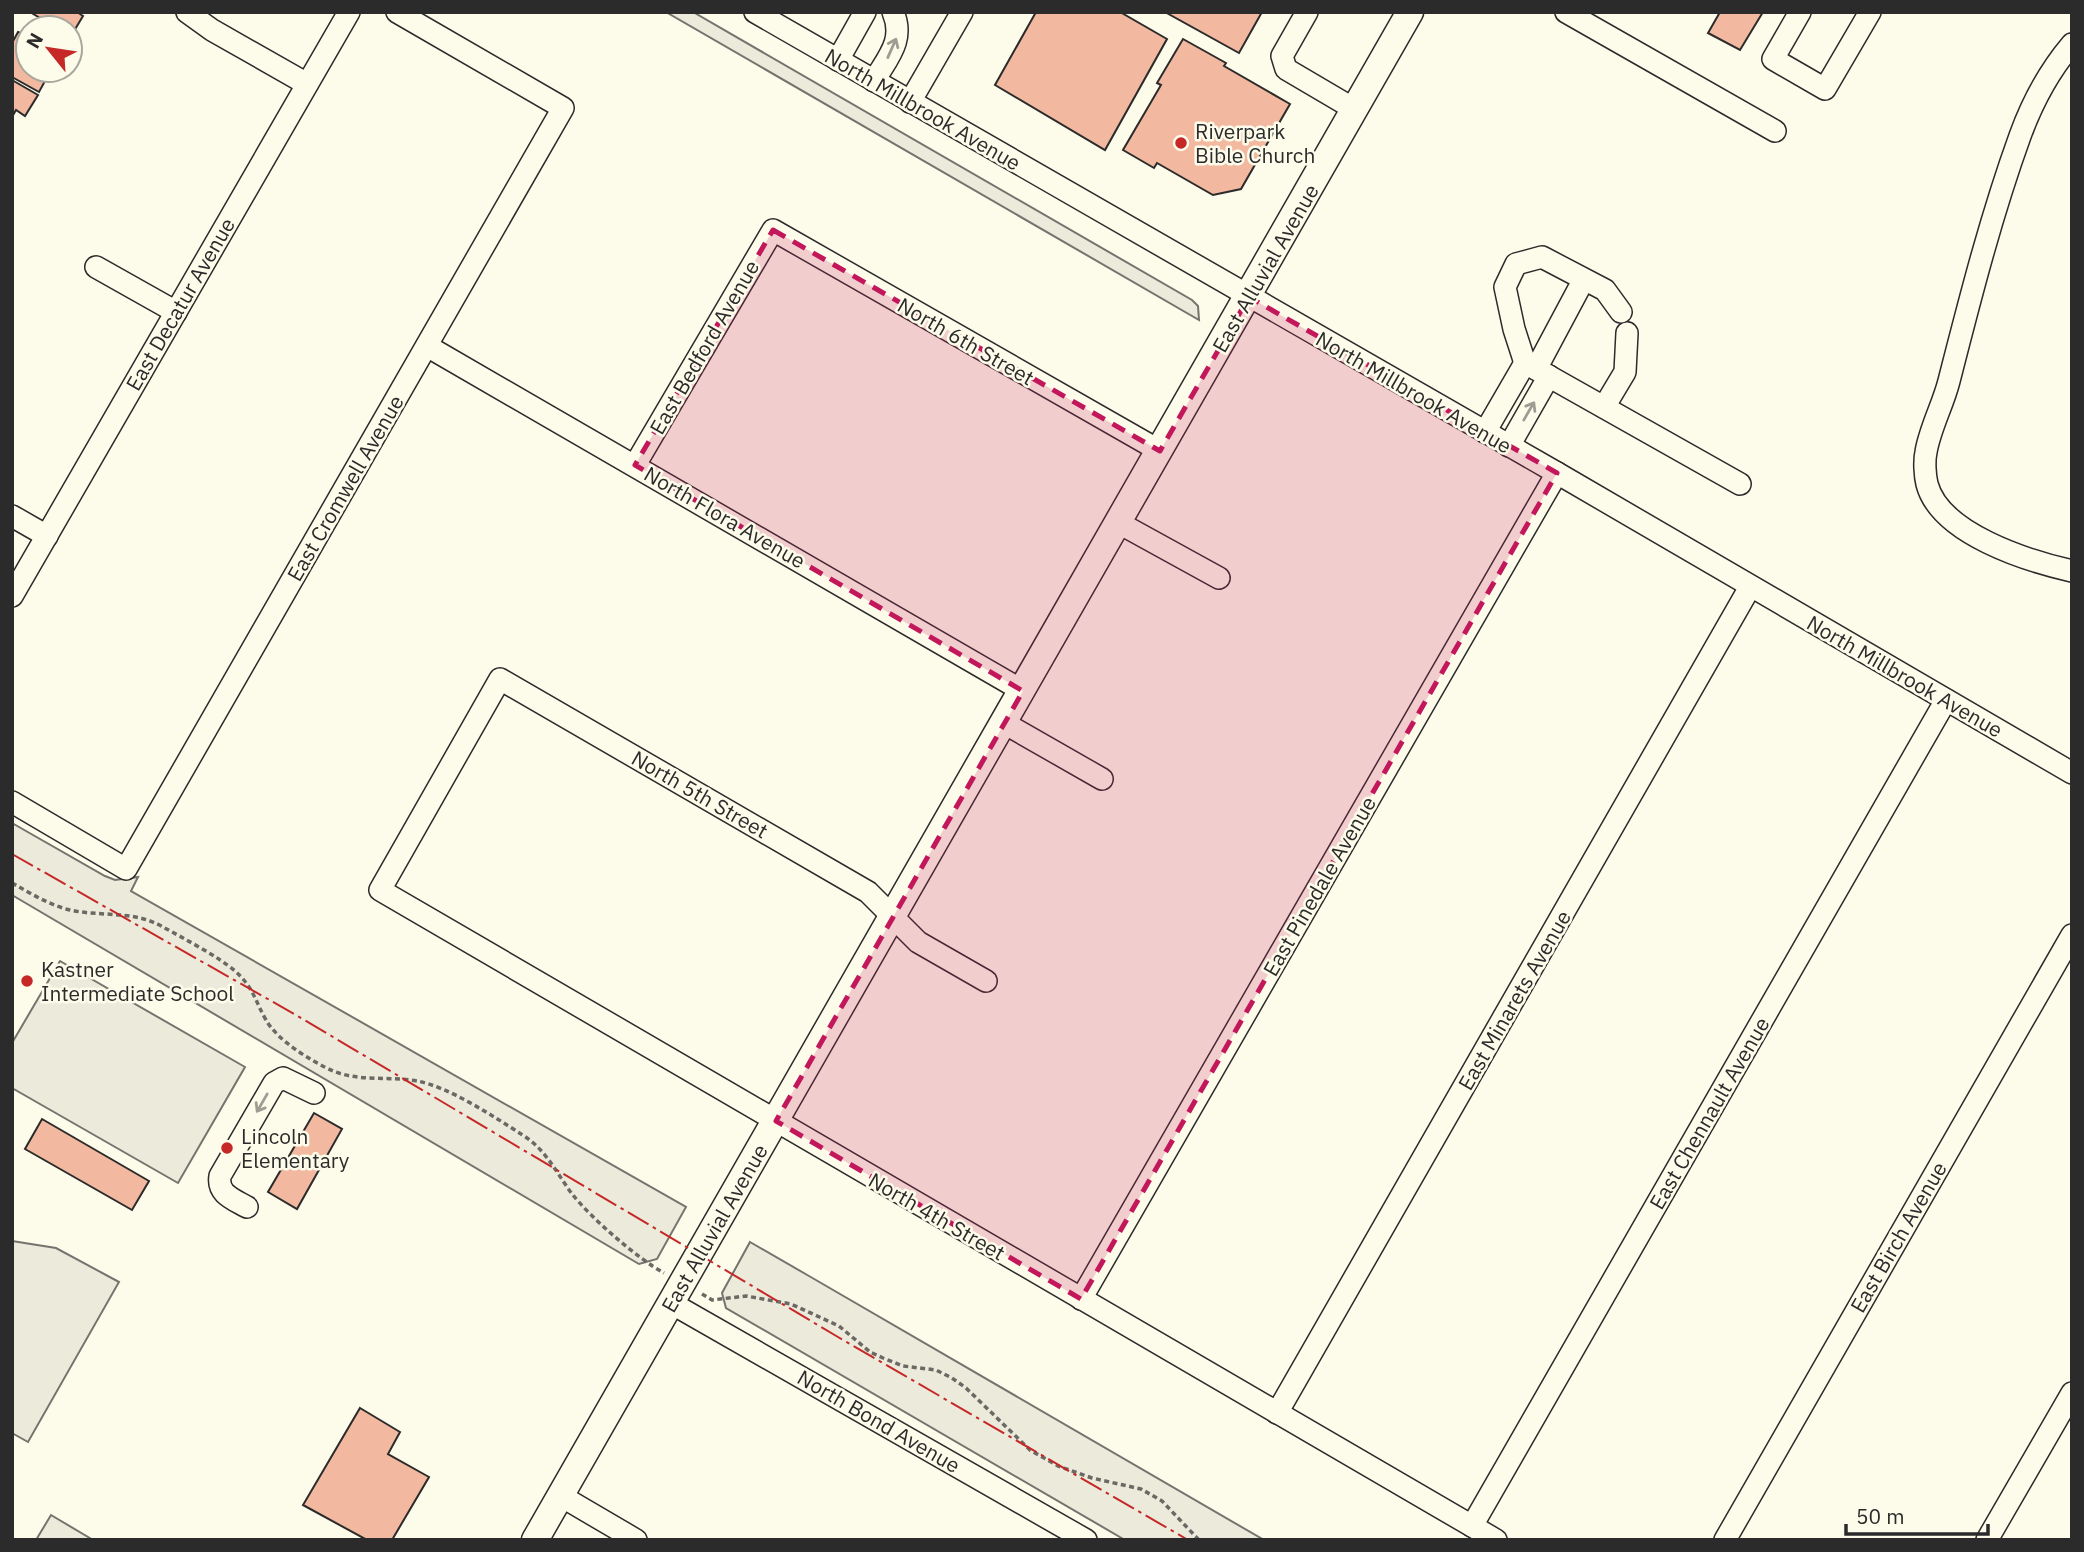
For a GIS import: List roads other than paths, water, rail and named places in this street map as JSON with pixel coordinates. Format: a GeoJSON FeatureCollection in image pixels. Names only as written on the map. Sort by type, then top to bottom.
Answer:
{"type":"FeatureCollection","features":[{"type":"Feature","properties":{"kind":"main road","name":"East Alluvial Avenue"},"geometry":{"type":"LineString","coordinates":[[535,1540],[1410,12]]}},
{"type":"Feature","properties":{"kind":"street"},"geometry":{"type":"LineString","coordinates":[[187,12],[212,30],[307,84]]}},
{"type":"Feature","properties":{"kind":"street","name":"East Decatur Avenue"},"geometry":{"type":"LineString","coordinates":[[12,596],[349,12]]}},
{"type":"Feature","properties":{"kind":"street","name":"East Cromwell Avenue"},"geometry":{"type":"LineString","coordinates":[[12,802],[126,869],[563,108],[397,12]]}},
{"type":"Feature","properties":{"kind":"street","name":"North Millbrook Avenue"},"geometry":{"type":"LineString","coordinates":[[755,12],[2072,773]]}},
{"type":"Feature","properties":{"kind":"street"},"geometry":{"type":"LineString","coordinates":[[838,60],[865,12]]}},
{"type":"Feature","properties":{"kind":"street"},"geometry":{"type":"LineString","coordinates":[[874,81],[896,44],[899,26],[893,12]]}},
{"type":"Feature","properties":{"kind":"street"},"geometry":{"type":"LineString","coordinates":[[910,102],[962,12]]}},
{"type":"Feature","properties":{"kind":"street"},"geometry":{"type":"LineString","coordinates":[[1307,12],[1282,56],[1286,69],[1354,109]]}},
{"type":"Feature","properties":{"kind":"street"},"geometry":{"type":"LineString","coordinates":[[1566,12],[1776,131]]}},
{"type":"Feature","properties":{"kind":"street"},"geometry":{"type":"LineString","coordinates":[[1800,12],[1773,59],[1825,89],[1870,12]]}},
{"type":"Feature","properties":{"kind":"street"},"geometry":{"type":"LineString","coordinates":[[2072,44],[2057,61],[2041,89],[2020,135],[1975,281],[1948,387],[1925,453],[1927,485],[1942,510],[1964,528],[2008,554],[2072,571]]}},
{"type":"Feature","properties":{"kind":"street","name":"North 6th Street"},"geometry":{"type":"LineString","coordinates":[[773,230],[1160,452]]}},
{"type":"Feature","properties":{"kind":"street","name":"East Bedford Avenue"},"geometry":{"type":"LineString","coordinates":[[635,465],[773,230]]}},
{"type":"Feature","properties":{"kind":"street"},"geometry":{"type":"LineString","coordinates":[[1604,407],[1625,372],[1624,322],[1605,290],[1542,257],[1516,264],[1505,287],[1514,329],[1537,369],[1604,407],[1740,484]]}},
{"type":"Feature","properties":{"kind":"street"},"geometry":{"type":"LineString","coordinates":[[96,267],[176,312]]}},
{"type":"Feature","properties":{"kind":"street"},"geometry":{"type":"LineString","coordinates":[[1509,446],[1537,369],[1584,279]]}},
{"type":"Feature","properties":{"kind":"street","name":"North Flora Avenue"},"geometry":{"type":"LineString","coordinates":[[427,346],[1023,691]]}},
{"type":"Feature","properties":{"kind":"street"},"geometry":{"type":"LineString","coordinates":[[1485,432],[1537,369]]}},
{"type":"Feature","properties":{"kind":"street","name":"East Pinedale Avenue"},"geometry":{"type":"LineString","coordinates":[[1081,1299],[1556,473]]}},
{"type":"Feature","properties":{"kind":"street"},"geometry":{"type":"LineString","coordinates":[[12,516],[47,536]]}},
{"type":"Feature","properties":{"kind":"street"},"geometry":{"type":"LineString","coordinates":[[1119,523],[1219,578]]}},
{"type":"Feature","properties":{"kind":"street","name":"East Minarets Avenue"},"geometry":{"type":"LineString","coordinates":[[1277,1413],[1750,587]]}},
{"type":"Feature","properties":{"kind":"street","name":"North 4th Street"},"geometry":{"type":"LineString","coordinates":[[500,679],[380,890],[1496,1540]]}},
{"type":"Feature","properties":{"kind":"street","name":"North 5th Street"},"geometry":{"type":"LineString","coordinates":[[500,679],[867,891],[893,917]]}},
{"type":"Feature","properties":{"kind":"street","name":"East Chennault Avenue"},"geometry":{"type":"LineString","coordinates":[[1472,1526],[1946,700]]}},
{"type":"Feature","properties":{"kind":"street"},"geometry":{"type":"LineString","coordinates":[[1004,723],[1102,779]]}},
{"type":"Feature","properties":{"kind":"street"},"geometry":{"type":"LineString","coordinates":[[893,917],[918,942],[986,981]]}},
{"type":"Feature","properties":{"kind":"street","name":"East Birch Avenue"},"geometry":{"type":"LineString","coordinates":[[1725,1540],[2072,934]]}},
{"type":"Feature","properties":{"kind":"street"},"geometry":{"type":"LineString","coordinates":[[247,1207],[224,1194],[219,1185],[220,1176],[267,1094],[274,1083],[283,1078],[314,1093]]}},
{"type":"Feature","properties":{"kind":"street","name":"North Bond Avenue"},"geometry":{"type":"LineString","coordinates":[[671,1303],[1086,1540]]}},
{"type":"Feature","properties":{"kind":"street"},"geometry":{"type":"LineString","coordinates":[[1987,1540],[2072,1393]]}},
{"type":"Feature","properties":{"kind":"street"},"geometry":{"type":"LineString","coordinates":[[561,1496],[636,1540]]}},
{"type":"Feature","properties":{"kind":"place","name":"Riverpark Bible Church"},"geometry":{"type":"Point","coordinates":[1181,143]}},
{"type":"Feature","properties":{"kind":"place","name":"Kastner Intermediate School"},"geometry":{"type":"Point","coordinates":[27,981]}},
{"type":"Feature","properties":{"kind":"place","name":"Lincoln Elementary"},"geometry":{"type":"Point","coordinates":[227,1148]}}]}
